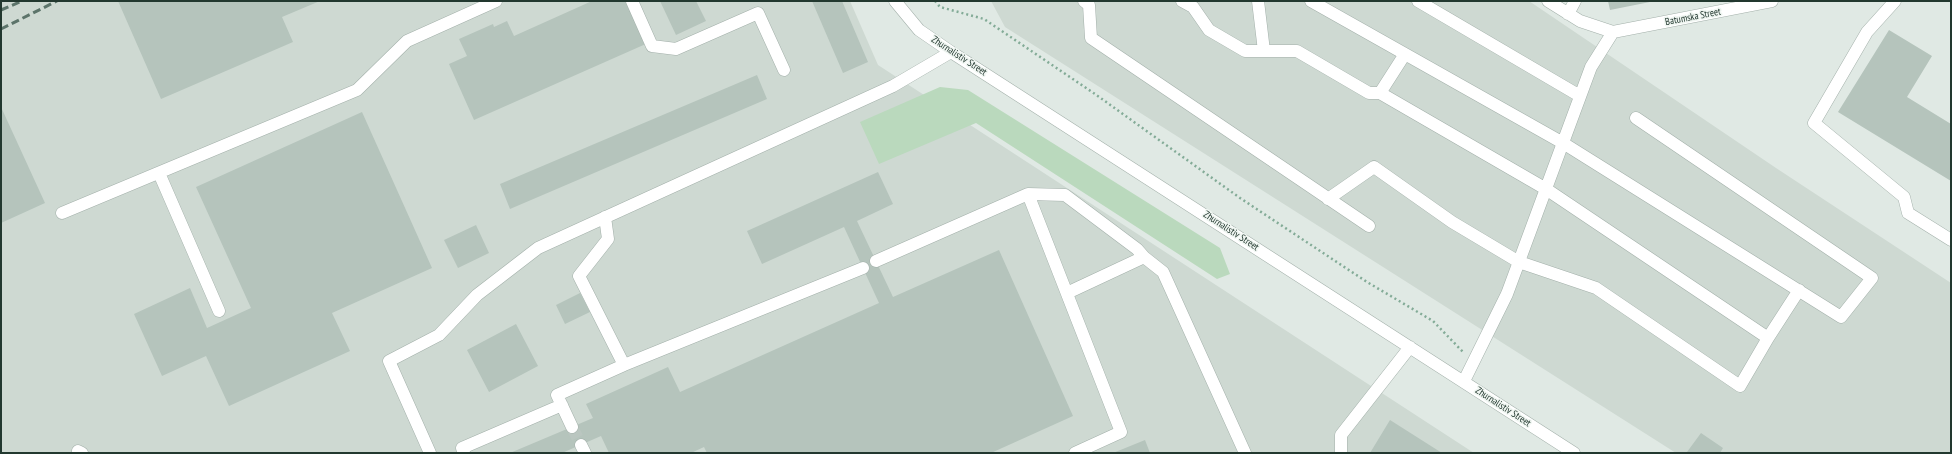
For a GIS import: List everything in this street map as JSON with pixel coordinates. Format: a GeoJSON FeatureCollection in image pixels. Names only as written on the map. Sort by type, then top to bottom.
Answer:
{"type":"FeatureCollection","features":[{"type":"Feature","properties":{"kind":"street"},"geometry":{"type":"LineString","coordinates":[[62,213],[357,90],[407,41],[496,1]]}},
{"type":"Feature","properties":{"kind":"street"},"geometry":{"type":"LineString","coordinates":[[632,1],[652,46],[676,49],[758,13],[784,70]]}},
{"type":"Feature","properties":{"kind":"street","name":"Zhurnalistiv Street"},"geometry":{"type":"LineString","coordinates":[[895,1],[919,30],[951,52],[1574,453]]}},
{"type":"Feature","properties":{"kind":"street"},"geometry":{"type":"LineString","coordinates":[[1182,1],[1193,7],[1209,30],[1245,51],[1297,51],[1369,93],[1380,93],[1546,189],[1768,338]]}},
{"type":"Feature","properties":{"kind":"street"},"geometry":{"type":"LineString","coordinates":[[1258,1],[1264,51]]}},
{"type":"Feature","properties":{"kind":"street"},"geometry":{"type":"LineString","coordinates":[[1311,1],[1563,143],[1841,317],[1872,278],[1636,118]]}},
{"type":"Feature","properties":{"kind":"street"},"geometry":{"type":"LineString","coordinates":[[1418,1],[1580,96]]}},
{"type":"Feature","properties":{"kind":"street"},"geometry":{"type":"LineString","coordinates":[[1464,382],[1507,294],[1591,66],[1613,32],[1580,21],[1548,1]]}},
{"type":"Feature","properties":{"kind":"street"},"geometry":{"type":"LineString","coordinates":[[1568,14],[1576,1]]}},
{"type":"Feature","properties":{"kind":"street","name":"Batumska Street"},"geometry":{"type":"LineString","coordinates":[[1613,32],[1772,1]]}},
{"type":"Feature","properties":{"kind":"street"},"geometry":{"type":"LineString","coordinates":[[1895,1],[1867,32],[1814,123],[1904,197],[1908,213],[1951,240]]}},
{"type":"Feature","properties":{"kind":"street"},"geometry":{"type":"LineString","coordinates":[[1089,2],[1091,38],[1369,226]]}},
{"type":"Feature","properties":{"kind":"street"},"geometry":{"type":"LineString","coordinates":[[430,453],[389,361],[439,335],[477,295],[538,248],[893,86],[951,52]]}},
{"type":"Feature","properties":{"kind":"street"},"geometry":{"type":"LineString","coordinates":[[1380,93],[1405,54]]}},
{"type":"Feature","properties":{"kind":"street"},"geometry":{"type":"LineString","coordinates":[[1328,199],[1374,167],[1452,222],[1519,262],[1596,288],[1740,386],[1768,338],[1799,290]]}},
{"type":"Feature","properties":{"kind":"street"},"geometry":{"type":"LineString","coordinates":[[160,173],[219,311]]}},
{"type":"Feature","properties":{"kind":"street"},"geometry":{"type":"LineString","coordinates":[[1028,194],[1121,432],[1075,453]]}},
{"type":"Feature","properties":{"kind":"street"},"geometry":{"type":"LineString","coordinates":[[876,261],[1028,194],[1065,195],[1137,249],[1144,258],[1163,272],[1245,453]]}},
{"type":"Feature","properties":{"kind":"street"},"geometry":{"type":"LineString","coordinates":[[605,217],[608,239],[579,276],[624,365]]}},
{"type":"Feature","properties":{"kind":"street"},"geometry":{"type":"LineString","coordinates":[[1067,294],[1144,258]]}},
{"type":"Feature","properties":{"kind":"street"},"geometry":{"type":"LineString","coordinates":[[572,427],[557,395],[624,365],[863,268]]}},
{"type":"Feature","properties":{"kind":"street"},"geometry":{"type":"LineString","coordinates":[[1341,453],[1341,435],[1410,347]]}},
{"type":"Feature","properties":{"kind":"street"},"geometry":{"type":"LineString","coordinates":[[464,453],[462,448],[562,405]]}},
{"type":"Feature","properties":{"kind":"path"},"geometry":{"type":"LineString","coordinates":[[935,1],[940,6],[984,19],[1094,94],[1240,198],[1367,282],[1432,322],[1473,362]]}},
{"type":"Feature","properties":{"kind":"shaded area"},"geometry":{"type":"Polygon","coordinates":[[[1,1],[850,1],[878,65],[1474,453],[1,453],[1,1]]]}},
{"type":"Feature","properties":{"kind":"shaded area"},"geometry":{"type":"Polygon","coordinates":[[[991,1],[1529,1],[1776,168],[1951,283],[1951,453],[1676,453],[1005,27],[991,1]]]}},
{"type":"Feature","properties":{"kind":"green space"},"geometry":{"type":"Polygon","coordinates":[[[940,87],[968,90],[1220,248],[1230,274],[1217,279],[976,123],[879,164],[860,122],[940,87]]]}},
{"type":"Feature","properties":{"kind":"building"},"geometry":{"type":"Polygon","coordinates":[[[118,1],[320,1],[282,17],[293,42],[161,99],[118,1]]]}},
{"type":"Feature","properties":{"kind":"building"},"geometry":{"type":"Polygon","coordinates":[[[592,1],[629,1],[648,43],[474,120],[449,64],[467,56],[459,39],[493,24],[494,27],[507,21],[514,36],[592,1]]]}},
{"type":"Feature","properties":{"kind":"building"},"geometry":{"type":"Polygon","coordinates":[[[660,1],[696,1],[706,21],[676,35],[660,1]]]}},
{"type":"Feature","properties":{"kind":"building"},"geometry":{"type":"Polygon","coordinates":[[[812,1],[842,1],[868,62],[843,73],[812,1]]]}},
{"type":"Feature","properties":{"kind":"building"},"geometry":{"type":"Polygon","coordinates":[[[1608,1],[1650,1],[1650,2],[1610,10],[1608,1]]]}},
{"type":"Feature","properties":{"kind":"building"},"geometry":{"type":"Polygon","coordinates":[[[1889,30],[1932,56],[1907,97],[1951,124],[1951,181],[1838,112],[1889,30]]]}},
{"type":"Feature","properties":{"kind":"building"},"geometry":{"type":"Polygon","coordinates":[[[757,75],[767,99],[510,209],[500,184],[757,75]]]}},
{"type":"Feature","properties":{"kind":"building"},"geometry":{"type":"Polygon","coordinates":[[[1,107],[45,203],[1,223],[1,107]]]}},
{"type":"Feature","properties":{"kind":"building"},"geometry":{"type":"Polygon","coordinates":[[[362,112],[432,268],[332,313],[350,351],[229,406],[206,356],[162,376],[134,314],[190,288],[207,328],[251,308],[196,187],[362,112]]]}},
{"type":"Feature","properties":{"kind":"building"},"geometry":{"type":"Polygon","coordinates":[[[878,172],[893,204],[857,221],[893,297],[999,250],[1073,416],[991,453],[707,453],[704,447],[691,453],[609,453],[601,436],[562,453],[510,453],[593,418],[586,404],[668,367],[680,392],[879,303],[844,227],[762,264],[747,231],[878,172]]]}},
{"type":"Feature","properties":{"kind":"building"},"geometry":{"type":"Polygon","coordinates":[[[476,225],[489,253],[458,268],[444,240],[476,225]]]}},
{"type":"Feature","properties":{"kind":"building"},"geometry":{"type":"Polygon","coordinates":[[[580,293],[590,312],[565,324],[556,305],[580,293]]]}},
{"type":"Feature","properties":{"kind":"building"},"geometry":{"type":"Polygon","coordinates":[[[516,324],[538,366],[489,392],[467,350],[516,324]]]}},
{"type":"Feature","properties":{"kind":"building"},"geometry":{"type":"Polygon","coordinates":[[[1390,420],[1442,453],[1370,453],[1390,420]]]}},
{"type":"Feature","properties":{"kind":"building"},"geometry":{"type":"Polygon","coordinates":[[[1701,433],[1723,448],[1720,453],[1687,452],[1701,433]]]}},
{"type":"Feature","properties":{"kind":"building"},"geometry":{"type":"Polygon","coordinates":[[[1145,440],[1150,453],[1113,453],[1145,440]]]}},
{"type":"Feature","properties":{"kind":"tunnel"},"geometry":{"type":"LineString","coordinates":[[572,427],[581,445]]}},
{"type":"Feature","properties":{"kind":"railway"},"geometry":{"type":"LineString","coordinates":[[1,10],[22,1]]}},
{"type":"Feature","properties":{"kind":"railway"},"geometry":{"type":"LineString","coordinates":[[1,29],[57,1]]}}]}
